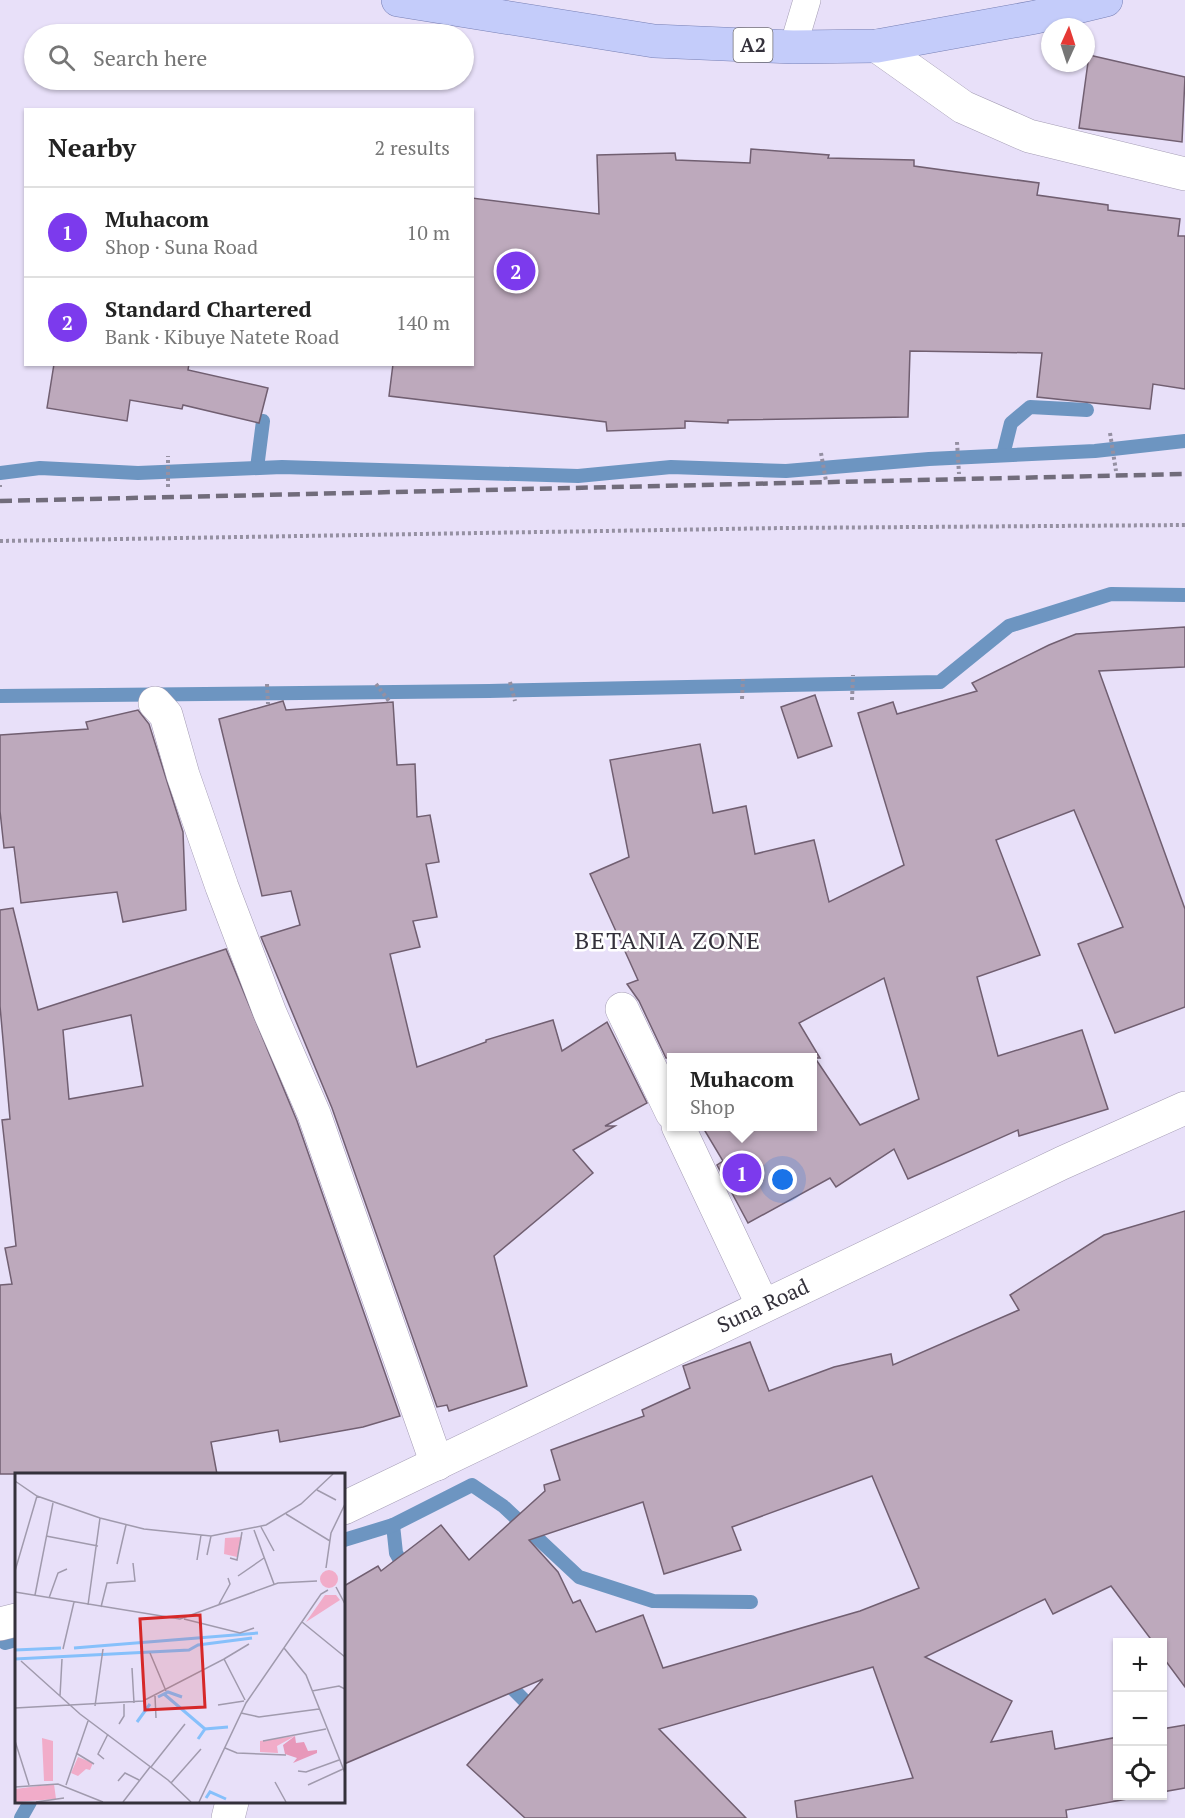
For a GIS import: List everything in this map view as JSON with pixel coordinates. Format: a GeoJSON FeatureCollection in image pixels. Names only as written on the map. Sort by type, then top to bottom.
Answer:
{"type":"FeatureCollection","features":[{"type":"Feature","properties":{"kind":"main road","name":"A2"},"geometry":{"type":"LineString","coordinates":[[398,0],[654,41],[793,47],[877,46],[1036,17],[1106,0]]}},
{"type":"Feature","properties":{"kind":"street"},"geometry":{"type":"LineString","coordinates":[[877,46],[963,106],[1029,136],[1185,174]]}},
{"type":"Feature","properties":{"kind":"street"},"geometry":{"type":"LineString","coordinates":[[155,703],[166,715],[183,775],[222,887],[270,1013],[314,1114],[437,1464]]}},
{"type":"Feature","properties":{"kind":"street"},"geometry":{"type":"LineString","coordinates":[[622,1009],[667,1103]]}},
{"type":"Feature","properties":{"kind":"street","name":"Suna Road"},"geometry":{"type":"LineString","coordinates":[[345,1508],[1062,1163],[1185,1108]]}},
{"type":"Feature","properties":{"kind":"street"},"geometry":{"type":"LineString","coordinates":[[680,1131],[763,1306]]}},
{"type":"Feature","properties":{"kind":"street"},"geometry":{"type":"LineString","coordinates":[[0,1624],[15,1620]]}},
{"type":"Feature","properties":{"kind":"street"},"geometry":{"type":"LineString","coordinates":[[228,1818],[232,1803]]}},
{"type":"Feature","properties":{"kind":"lane"},"geometry":{"type":"LineString","coordinates":[[793,47],[807,0]]}},
{"type":"Feature","properties":{"kind":"path"},"geometry":{"type":"LineString","coordinates":[[1110,433],[1116,471]]}},
{"type":"Feature","properties":{"kind":"path"},"geometry":{"type":"LineString","coordinates":[[957,442],[959,474]]}},
{"type":"Feature","properties":{"kind":"path"},"geometry":{"type":"LineString","coordinates":[[821,453],[826,481]]}},
{"type":"Feature","properties":{"kind":"path"},"geometry":{"type":"LineString","coordinates":[[168,456],[168,487]]}},
{"type":"Feature","properties":{"kind":"path"},"geometry":{"type":"LineString","coordinates":[[0,541],[770,528],[1185,525]]}},
{"type":"Feature","properties":{"kind":"path"},"geometry":{"type":"LineString","coordinates":[[852,699],[853,675]]}},
{"type":"Feature","properties":{"kind":"path"},"geometry":{"type":"LineString","coordinates":[[742,699],[743,679]]}},
{"type":"Feature","properties":{"kind":"path"},"geometry":{"type":"LineString","coordinates":[[510,682],[514,701]]}},
{"type":"Feature","properties":{"kind":"path"},"geometry":{"type":"LineString","coordinates":[[267,684],[268,704]]}},
{"type":"Feature","properties":{"kind":"path"},"geometry":{"type":"LineString","coordinates":[[376,684],[389,701]]}},
{"type":"Feature","properties":{"kind":"building"},"geometry":{"type":"Polygon","coordinates":[[[1095,56],[1185,77],[1182,142],[1079,128],[1087,72],[1095,72],[1095,56]]]}},
{"type":"Feature","properties":{"kind":"building"},"geometry":{"type":"Polygon","coordinates":[[[751,149],[829,155],[828,158],[914,160],[914,166],[1039,183],[1037,195],[1108,205],[1108,210],[1180,219],[1178,236],[1185,236],[1185,389],[1153,384],[1150,409],[1037,397],[1042,353],[910,351],[908,417],[728,420],[728,423],[685,421],[685,428],[607,431],[606,422],[389,396],[393,366],[474,366],[474,198],[599,214],[597,155],[675,153],[676,160],[750,163],[751,149]]]}},
{"type":"Feature","properties":{"kind":"building"},"geometry":{"type":"Polygon","coordinates":[[[54,366],[189,366],[188,370],[268,388],[259,423],[183,405],[182,409],[130,400],[127,421],[47,408],[54,366]]]}},
{"type":"Feature","properties":{"kind":"building"},"geometry":{"type":"Polygon","coordinates":[[[1185,627],[1185,667],[1099,671],[1185,909],[1185,1007],[1115,1033],[1078,944],[1123,927],[1074,810],[996,840],[1040,955],[977,977],[998,1056],[1082,1030],[1108,1109],[1019,1136],[1018,1130],[908,1179],[894,1149],[836,1187],[830,1178],[748,1223],[717,1165],[723,1161],[705,1131],[817,1131],[817,1061],[860,1125],[919,1099],[884,978],[799,1023],[817,1053],[667,1053],[666,1058],[639,1001],[627,984],[638,980],[590,874],[629,857],[610,760],[700,744],[713,813],[746,806],[755,854],[814,840],[829,902],[904,865],[858,713],[893,702],[897,714],[977,691],[972,683],[1076,634],[1185,627]]]}},
{"type":"Feature","properties":{"kind":"building"},"geometry":{"type":"Polygon","coordinates":[[[815,695],[832,746],[798,758],[781,707],[815,695]]]}},
{"type":"Feature","properties":{"kind":"building"},"geometry":{"type":"Polygon","coordinates":[[[283,701],[286,710],[393,702],[397,765],[415,764],[417,817],[430,815],[439,862],[426,864],[437,917],[413,921],[420,947],[390,954],[417,1067],[486,1042],[486,1040],[553,1020],[562,1051],[607,1022],[647,1103],[605,1126],[615,1126],[573,1150],[593,1173],[494,1256],[527,1386],[449,1411],[447,1405],[437,1407],[332,1108],[261,937],[300,925],[291,891],[262,896],[219,719],[283,701]]]}},
{"type":"Feature","properties":{"kind":"building"},"geometry":{"type":"Polygon","coordinates":[[[138,710],[149,724],[183,832],[186,910],[123,922],[117,892],[21,903],[14,847],[4,848],[0,811],[0,735],[88,729],[86,722],[138,710]]]}},
{"type":"Feature","properties":{"kind":"building"},"geometry":{"type":"Polygon","coordinates":[[[13,908],[38,1010],[226,949],[297,1121],[400,1416],[363,1427],[280,1442],[278,1430],[211,1442],[217,1473],[0,1474],[0,1285],[12,1284],[5,1248],[16,1246],[2,1120],[10,1119],[0,1006],[0,910],[13,908]],[[131,1015],[63,1030],[69,1099],[143,1086],[131,1015]]]}},
{"type":"Feature","properties":{"kind":"building"},"geometry":{"type":"Polygon","coordinates":[[[1185,1211],[1185,1687],[1167,1663],[1167,1638],[1150,1638],[1111,1586],[1053,1614],[1045,1599],[925,1657],[1012,1701],[991,1742],[1052,1731],[1055,1749],[1113,1738],[1113,1800],[1122,1800],[1066,1810],[1067,1818],[797,1818],[795,1801],[913,1778],[873,1667],[659,1729],[746,1818],[525,1818],[467,1765],[543,1679],[345,1764],[345,1585],[378,1566],[381,1571],[441,1525],[469,1560],[545,1491],[544,1485],[560,1480],[551,1450],[644,1416],[642,1410],[690,1388],[683,1366],[750,1342],[769,1391],[834,1367],[891,1354],[893,1365],[1019,1310],[1010,1295],[1104,1235],[1185,1211]],[[872,1476],[732,1527],[741,1550],[664,1574],[643,1502],[529,1540],[558,1572],[573,1603],[580,1600],[596,1632],[643,1615],[663,1668],[860,1611],[919,1588],[872,1476]]]}},
{"type":"Feature","properties":{"kind":"building"},"geometry":{"type":"Polygon","coordinates":[[[1185,1725],[1185,1788],[1167,1791],[1167,1746],[1167,1728],[1185,1725]]]}},
{"type":"Feature","properties":{"kind":"waterway"},"geometry":{"type":"LineString","coordinates":[[1003,455],[1011,423],[1030,407],[1087,410]]}},
{"type":"Feature","properties":{"kind":"waterway"},"geometry":{"type":"LineString","coordinates":[[257,468],[263,421]]}},
{"type":"Feature","properties":{"kind":"waterway"},"geometry":{"type":"LineString","coordinates":[[0,473],[40,468],[138,473],[282,467],[578,476],[671,467],[786,471],[929,459],[1095,451],[1185,441]]}},
{"type":"Feature","properties":{"kind":"waterway"},"geometry":{"type":"LineString","coordinates":[[0,696],[489,691],[940,682],[1009,626],[1111,594],[1185,595]]}},
{"type":"Feature","properties":{"kind":"waterway"},"geometry":{"type":"LineString","coordinates":[[345,1540],[393,1525],[472,1485],[503,1506],[579,1577],[653,1601],[751,1602]]}},
{"type":"Feature","properties":{"kind":"waterway"},"geometry":{"type":"LineString","coordinates":[[393,1525],[396,1553],[408,1574]]}},
{"type":"Feature","properties":{"kind":"waterway"},"geometry":{"type":"LineString","coordinates":[[5,1643],[15,1640]]}},
{"type":"Feature","properties":{"kind":"waterway"},"geometry":{"type":"LineString","coordinates":[[503,1679],[536,1712]]}},
{"type":"Feature","properties":{"kind":"waterway"},"geometry":{"type":"LineString","coordinates":[[21,1818],[29,1803]]}},
{"type":"Feature","properties":{"kind":"railway"},"geometry":{"type":"LineString","coordinates":[[0,501],[1185,474]]}},
{"type":"Feature","properties":{"kind":"place","name":"Standard Chartered"},"geometry":{"type":"Point","coordinates":[516,271]}},
{"type":"Feature","properties":{"kind":"place","name":"Muhacom"},"geometry":{"type":"Point","coordinates":[742,1173]}},
{"type":"Feature","properties":{"kind":"district","name":"BETANIA ZONE"},"geometry":{"type":"Point","coordinates":[668,941]}}]}
